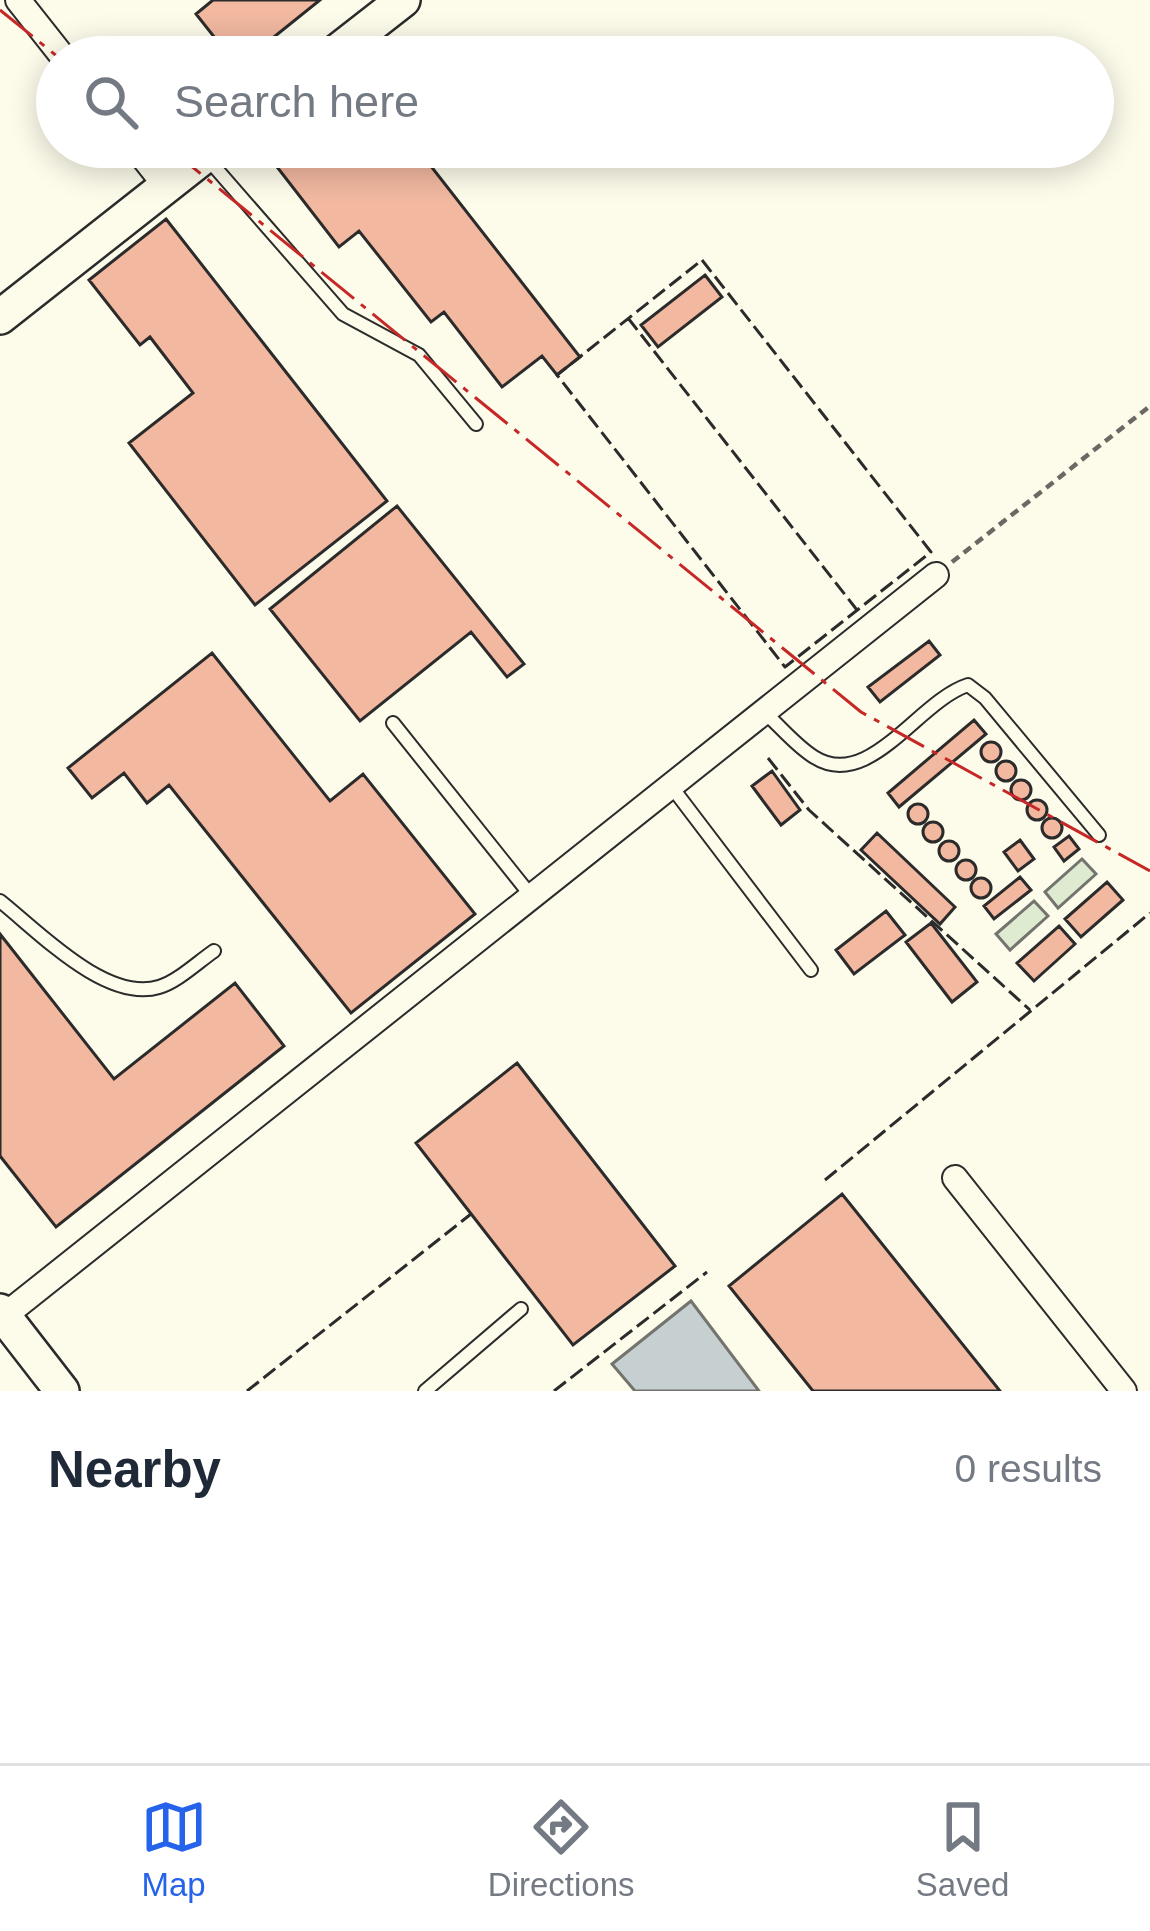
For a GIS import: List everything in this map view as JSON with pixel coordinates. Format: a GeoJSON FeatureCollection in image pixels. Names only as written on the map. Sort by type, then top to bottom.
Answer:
{"type":"FeatureCollection","features":[{"type":"Feature","properties":{"kind":"main road"},"geometry":{"type":"LineString","coordinates":[[356,36],[400,1]]}},
{"type":"Feature","properties":{"kind":"main road"},"geometry":{"type":"LineString","coordinates":[[0,317],[189,168]]}},
{"type":"Feature","properties":{"kind":"main road"},"geometry":{"type":"LineString","coordinates":[[2,1314],[62,1391]]}},
{"type":"Feature","properties":{"kind":"street"},"geometry":{"type":"LineString","coordinates":[[18,0],[46,36]]}},
{"type":"Feature","properties":{"kind":"street"},"geometry":{"type":"LineString","coordinates":[[152,168],[166,186]]}},
{"type":"Feature","properties":{"kind":"street"},"geometry":{"type":"LineString","coordinates":[[2,1314],[936,575]]}},
{"type":"Feature","properties":{"kind":"street"},"geometry":{"type":"LineString","coordinates":[[955,1178],[1124,1391]]}},
{"type":"Feature","properties":{"kind":"lane"},"geometry":{"type":"LineString","coordinates":[[224,168],[343,314],[419,355],[476,424]]}},
{"type":"Feature","properties":{"kind":"lane"},"geometry":{"type":"LineString","coordinates":[[764,712],[816,759],[840,765],[865,763],[947,692],[968,685],[985,698],[1099,835]]}},
{"type":"Feature","properties":{"kind":"lane"},"geometry":{"type":"LineString","coordinates":[[393,723],[532,897]]}},
{"type":"Feature","properties":{"kind":"lane"},"geometry":{"type":"LineString","coordinates":[[671,786],[811,970]]}},
{"type":"Feature","properties":{"kind":"lane"},"geometry":{"type":"LineString","coordinates":[[0,901],[90,973],[124,988],[160,987],[214,951]]}},
{"type":"Feature","properties":{"kind":"lane"},"geometry":{"type":"LineString","coordinates":[[425,1391],[521,1309]]}},
{"type":"Feature","properties":{"kind":"path"},"geometry":{"type":"LineString","coordinates":[[936,575],[1150,406]]}},
{"type":"Feature","properties":{"kind":"green space"},"geometry":{"type":"Polygon","coordinates":[[[1082,859],[1096,874],[1058,908],[1045,892],[1082,859]]]}},
{"type":"Feature","properties":{"kind":"green space"},"geometry":{"type":"Polygon","coordinates":[[[1034,901],[1048,916],[1010,950],[996,934],[1034,901]]]}},
{"type":"Feature","properties":{"kind":"shaded area"},"geometry":{"type":"Polygon","coordinates":[[[691,1301],[759,1391],[635,1391],[612,1364],[691,1301]]]}},
{"type":"Feature","properties":{"kind":"building"},"geometry":{"type":"Polygon","coordinates":[[[213,0],[320,0],[275,36],[213,36],[196,14],[213,0]]]}},
{"type":"Feature","properties":{"kind":"building"},"geometry":{"type":"Polygon","coordinates":[[[278,168],[432,168],[580,357],[557,375],[542,356],[502,387],[444,312],[431,322],[359,231],[339,247],[278,168]]]}},
{"type":"Feature","properties":{"kind":"building"},"geometry":{"type":"Polygon","coordinates":[[[166,219],[387,501],[255,605],[129,443],[193,393],[150,337],[140,345],[89,280],[166,219]]]}},
{"type":"Feature","properties":{"kind":"building"},"geometry":{"type":"Polygon","coordinates":[[[705,275],[722,297],[658,347],[641,325],[705,275]]]}},
{"type":"Feature","properties":{"kind":"building"},"geometry":{"type":"Polygon","coordinates":[[[397,506],[524,664],[507,677],[471,632],[360,721],[270,609],[397,506]]]}},
{"type":"Feature","properties":{"kind":"building"},"geometry":{"type":"Polygon","coordinates":[[[929,641],[940,655],[880,702],[868,687],[929,641]]]}},
{"type":"Feature","properties":{"kind":"building"},"geometry":{"type":"Polygon","coordinates":[[[212,653],[330,801],[363,774],[475,914],[351,1013],[169,785],[147,803],[124,773],[92,798],[68,768],[212,653]]]}},
{"type":"Feature","properties":{"kind":"building"},"geometry":{"type":"Polygon","coordinates":[[[974,720],[986,734],[899,807],[888,793],[974,720]]]}},
{"type":"Feature","properties":{"kind":"building"},"geometry":{"type":"Polygon","coordinates":[[[991,742],[1001,752],[991,762],[981,752],[991,742]]]}},
{"type":"Feature","properties":{"kind":"building"},"geometry":{"type":"Polygon","coordinates":[[[1006,761],[1016,771],[1006,781],[996,771],[1006,761]]]}},
{"type":"Feature","properties":{"kind":"building"},"geometry":{"type":"Polygon","coordinates":[[[772,771],[800,810],[781,825],[752,786],[772,771]]]}},
{"type":"Feature","properties":{"kind":"building"},"geometry":{"type":"Polygon","coordinates":[[[1021,780],[1031,790],[1021,800],[1011,790],[1021,780]]]}},
{"type":"Feature","properties":{"kind":"building"},"geometry":{"type":"Polygon","coordinates":[[[1037,800],[1047,810],[1037,820],[1027,810],[1037,800]]]}},
{"type":"Feature","properties":{"kind":"building"},"geometry":{"type":"Polygon","coordinates":[[[918,804],[928,814],[918,824],[908,814],[918,804]]]}},
{"type":"Feature","properties":{"kind":"building"},"geometry":{"type":"Polygon","coordinates":[[[1052,818],[1062,828],[1052,838],[1042,828],[1052,818]]]}},
{"type":"Feature","properties":{"kind":"building"},"geometry":{"type":"Polygon","coordinates":[[[933,822],[943,832],[933,842],[923,832],[933,822]]]}},
{"type":"Feature","properties":{"kind":"building"},"geometry":{"type":"Polygon","coordinates":[[[877,833],[955,907],[940,924],[861,850],[877,833]]]}},
{"type":"Feature","properties":{"kind":"building"},"geometry":{"type":"Polygon","coordinates":[[[1069,836],[1079,849],[1064,861],[1054,847],[1069,836]]]}},
{"type":"Feature","properties":{"kind":"building"},"geometry":{"type":"Polygon","coordinates":[[[1020,840],[1034,859],[1018,871],[1004,852],[1020,840]]]}},
{"type":"Feature","properties":{"kind":"building"},"geometry":{"type":"Polygon","coordinates":[[[949,841],[959,851],[949,861],[939,851],[949,841]]]}},
{"type":"Feature","properties":{"kind":"building"},"geometry":{"type":"Polygon","coordinates":[[[966,860],[976,870],[966,880],[956,870],[966,860]]]}},
{"type":"Feature","properties":{"kind":"building"},"geometry":{"type":"Polygon","coordinates":[[[1020,877],[1031,890],[994,919],[984,906],[1020,877]]]}},
{"type":"Feature","properties":{"kind":"building"},"geometry":{"type":"Polygon","coordinates":[[[981,878],[991,888],[981,898],[971,888],[981,878]]]}},
{"type":"Feature","properties":{"kind":"building"},"geometry":{"type":"Polygon","coordinates":[[[1107,882],[1123,900],[1081,937],[1065,919],[1107,882]]]}},
{"type":"Feature","properties":{"kind":"building"},"geometry":{"type":"Polygon","coordinates":[[[886,911],[905,935],[854,974],[836,950],[886,911]]]}},
{"type":"Feature","properties":{"kind":"building"},"geometry":{"type":"Polygon","coordinates":[[[931,923],[977,982],[952,1002],[906,942],[931,923]]]}},
{"type":"Feature","properties":{"kind":"building"},"geometry":{"type":"Polygon","coordinates":[[[1059,926],[1075,944],[1034,981],[1017,963],[1059,926]]]}},
{"type":"Feature","properties":{"kind":"building"},"geometry":{"type":"Polygon","coordinates":[[[0,934],[114,1079],[235,983],[284,1046],[56,1227],[0,1156],[0,934]]]}},
{"type":"Feature","properties":{"kind":"building"},"geometry":{"type":"Polygon","coordinates":[[[517,1063],[675,1266],[573,1345],[416,1143],[517,1063]]]}},
{"type":"Feature","properties":{"kind":"building"},"geometry":{"type":"Polygon","coordinates":[[[842,1194],[1000,1391],[813,1391],[729,1286],[842,1194]]]}},
{"type":"Feature","properties":{"kind":"fence"},"geometry":{"type":"LineString","coordinates":[[702,260],[931,552],[785,667],[557,375],[702,260]]}},
{"type":"Feature","properties":{"kind":"fence"},"geometry":{"type":"LineString","coordinates":[[628,318],[857,610]]}},
{"type":"Feature","properties":{"kind":"fence"},"geometry":{"type":"LineString","coordinates":[[768,758],[809,810],[1030,1010]]}},
{"type":"Feature","properties":{"kind":"fence"},"geometry":{"type":"LineString","coordinates":[[825,1180],[1150,913]]}},
{"type":"Feature","properties":{"kind":"fence"},"geometry":{"type":"LineString","coordinates":[[247,1391],[471,1214]]}},
{"type":"Feature","properties":{"kind":"fence"},"geometry":{"type":"LineString","coordinates":[[554,1391],[707,1272]]}},
{"type":"Feature","properties":{"kind":"power"},"geometry":{"type":"LineString","coordinates":[[0,10],[36,39]]}},
{"type":"Feature","properties":{"kind":"power"},"geometry":{"type":"LineString","coordinates":[[194,168],[861,712],[1150,871]]}}]}
